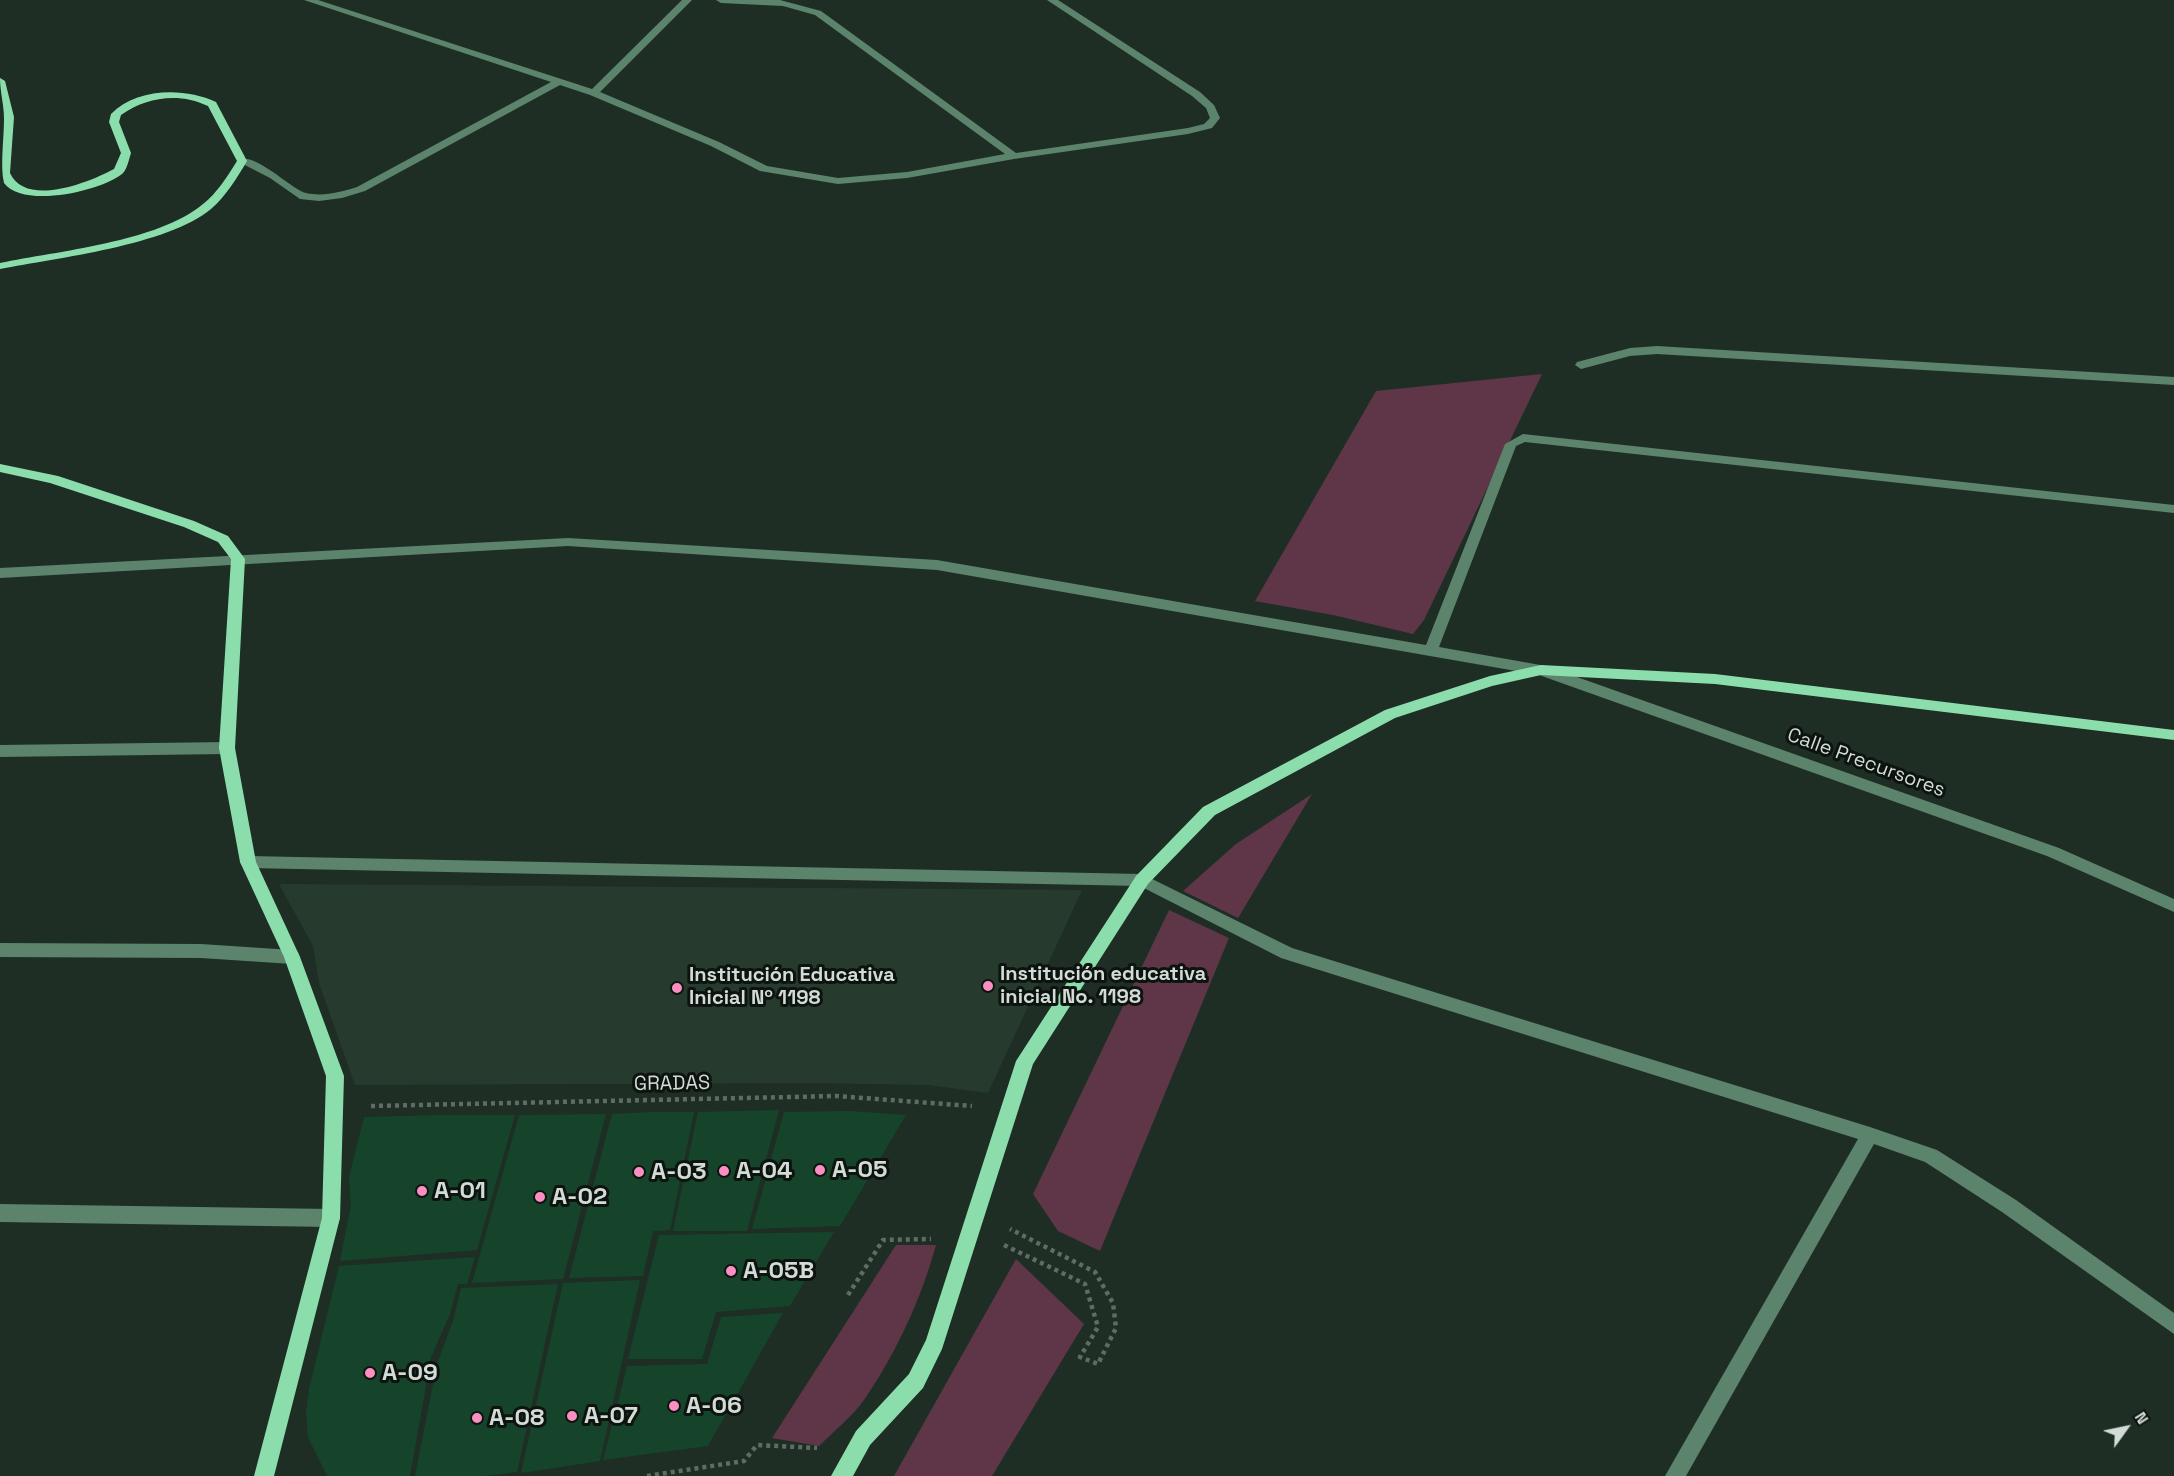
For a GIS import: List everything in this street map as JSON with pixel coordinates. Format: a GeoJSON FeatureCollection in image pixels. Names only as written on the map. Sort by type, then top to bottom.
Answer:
{"type":"FeatureCollection","features":[{"type":"Feature","properties":{"kind":"main road"},"geometry":{"type":"LineString","coordinates":[[0,81],[4,118],[4,183],[17,189],[34,193],[64,191],[94,184],[119,171],[126,153],[114,122],[116,114],[123,107],[158,97],[189,95],[204,99],[212,105],[242,161],[224,191],[195,215],[147,235],[0,266]]}},
{"type":"Feature","properties":{"kind":"main road"},"geometry":{"type":"LineString","coordinates":[[0,468],[53,479],[189,524],[223,539],[238,560],[227,748],[248,862],[292,957],[335,1076],[331,1218],[264,1476]]}},
{"type":"Feature","properties":{"kind":"main road"},"geometry":{"type":"LineString","coordinates":[[841,1476],[863,1438],[916,1381],[935,1342],[1025,1061],[1142,880],[1209,811],[1390,714],[1490,681],[1541,670],[1714,679],[2174,735]]}},
{"type":"Feature","properties":{"kind":"street"},"geometry":{"type":"LineString","coordinates":[[309,0],[594,93],[715,144],[764,169],[838,181],[907,175],[1014,156],[1188,131],[1208,126],[1215,118],[1209,107],[1196,94],[1052,0]]}},
{"type":"Feature","properties":{"kind":"street"},"geometry":{"type":"LineString","coordinates":[[594,93],[687,0]]}},
{"type":"Feature","properties":{"kind":"street"},"geometry":{"type":"LineString","coordinates":[[721,0],[776,1],[802,6],[818,13],[1014,156]]}},
{"type":"Feature","properties":{"kind":"street"},"geometry":{"type":"LineString","coordinates":[[242,161],[274,176],[300,195],[319,198],[342,195],[361,189],[561,81]]}},
{"type":"Feature","properties":{"kind":"street"},"geometry":{"type":"LineString","coordinates":[[1581,364],[1630,352],[1657,350],[2174,381]]}},
{"type":"Feature","properties":{"kind":"street"},"geometry":{"type":"LineString","coordinates":[[1430,652],[1511,444],[1523,438],[2174,508]]}},
{"type":"Feature","properties":{"kind":"street","name":"Calle Precursores"},"geometry":{"type":"LineString","coordinates":[[0,573],[567,542],[936,565],[1541,670],[2053,852],[2174,906]]}},
{"type":"Feature","properties":{"kind":"street"},"geometry":{"type":"LineString","coordinates":[[0,751],[227,748]]}},
{"type":"Feature","properties":{"kind":"street"},"geometry":{"type":"LineString","coordinates":[[248,862],[1142,880],[1287,953],[1931,1156],[2009,1206],[2174,1325]]}},
{"type":"Feature","properties":{"kind":"street"},"geometry":{"type":"LineString","coordinates":[[0,950],[201,951],[292,957]]}},
{"type":"Feature","properties":{"kind":"street"},"geometry":{"type":"LineString","coordinates":[[1675,1476],[1870,1135]]}},
{"type":"Feature","properties":{"kind":"street"},"geometry":{"type":"LineString","coordinates":[[0,1213],[331,1218]]}},
{"type":"Feature","properties":{"kind":"path","name":"GRADAS"},"geometry":{"type":"LineString","coordinates":[[334,1107],[837,1096],[1010,1110]]}},
{"type":"Feature","properties":{"kind":"path"},"geometry":{"type":"LineString","coordinates":[[972,1229],[1085,1284],[1098,1327],[1080,1357],[1098,1364],[1116,1328],[1113,1303],[1095,1272],[978,1212]]}},
{"type":"Feature","properties":{"kind":"path"},"geometry":{"type":"LineString","coordinates":[[848,1295],[883,1240],[951,1239],[964,1251]]}},
{"type":"Feature","properties":{"kind":"path"},"geometry":{"type":"LineString","coordinates":[[647,1476],[744,1461],[757,1444],[856,1450]]}},
{"type":"Feature","properties":{"kind":"shaded area"},"geometry":{"type":"Polygon","coordinates":[[[1542,374],[1424,620],[1413,634],[1333,615],[1255,601],[1376,391],[1542,374]]]}},
{"type":"Feature","properties":{"kind":"shaded area"},"geometry":{"type":"Polygon","coordinates":[[[1312,794],[1238,918],[1183,891],[1236,844],[1312,794]]]}},
{"type":"Feature","properties":{"kind":"shaded area","name":"Institución Educativa Inicial Nº 1198"},"geometry":{"type":"Polygon","coordinates":[[[279,884],[1082,890],[988,1093],[928,1085],[814,1083],[355,1085],[319,983],[313,946],[279,884]]]}},
{"type":"Feature","properties":{"kind":"shaded area"},"geometry":{"type":"Polygon","coordinates":[[[1169,910],[1229,938],[1100,1251],[1058,1231],[1033,1194],[1169,910]]]}},
{"type":"Feature","properties":{"kind":"shaded area"},"geometry":{"type":"Polygon","coordinates":[[[896,1245],[936,1245],[906,1326],[875,1383],[854,1412],[819,1446],[772,1438],[896,1245]]]}},
{"type":"Feature","properties":{"kind":"shaded area"},"geometry":{"type":"Polygon","coordinates":[[[1016,1259],[1084,1324],[992,1476],[894,1476],[1016,1259]]]}},
{"type":"Feature","properties":{"kind":"building","name":"A-04"},"geometry":{"type":"Polygon","coordinates":[[[779,1110],[747,1231],[673,1231],[698,1112],[779,1110]]]}},
{"type":"Feature","properties":{"kind":"building","name":"A-05"},"geometry":{"type":"Polygon","coordinates":[[[850,1111],[906,1115],[840,1226],[752,1229],[784,1112],[850,1111]]]}},
{"type":"Feature","properties":{"kind":"building","name":"A-03"},"geometry":{"type":"Polygon","coordinates":[[[694,1112],[670,1230],[653,1231],[643,1276],[569,1278],[612,1114],[694,1112]]]}},
{"type":"Feature","properties":{"kind":"building","name":"A-02"},"geometry":{"type":"Polygon","coordinates":[[[606,1114],[563,1279],[472,1283],[519,1115],[606,1114]]]}},
{"type":"Feature","properties":{"kind":"building","name":"A-01"},"geometry":{"type":"Polygon","coordinates":[[[515,1115],[477,1250],[340,1261],[351,1205],[349,1177],[364,1117],[515,1115]]]}},
{"type":"Feature","properties":{"kind":"building","name":"A-05B"},"geometry":{"type":"Polygon","coordinates":[[[834,1232],[790,1306],[716,1312],[702,1359],[628,1359],[659,1235],[834,1232]]]}},
{"type":"Feature","properties":{"kind":"building","name":"A-09"},"geometry":{"type":"Polygon","coordinates":[[[475,1257],[467,1284],[458,1284],[450,1314],[431,1357],[410,1476],[327,1476],[308,1437],[306,1414],[309,1389],[339,1266],[475,1257]]]}},
{"type":"Feature","properties":{"kind":"building","name":"A-07"},"geometry":{"type":"Polygon","coordinates":[[[640,1280],[600,1461],[521,1473],[563,1283],[640,1280]]]}},
{"type":"Feature","properties":{"kind":"building","name":"A-08"},"geometry":{"type":"Polygon","coordinates":[[[558,1284],[517,1472],[485,1476],[415,1476],[437,1364],[453,1321],[461,1288],[558,1284]]]}},
{"type":"Feature","properties":{"kind":"building","name":"A-06"},"geometry":{"type":"Polygon","coordinates":[[[783,1313],[708,1446],[603,1460],[627,1366],[707,1364],[721,1317],[783,1313]]]}},
{"type":"Feature","properties":{"kind":"place","name":"Institución educativa inicial No. 1198"},"geometry":{"type":"Point","coordinates":[988,986]}},
{"type":"Feature","properties":{"kind":"place","name":"Institución Educativa Inicial Nº 1198"},"geometry":{"type":"Point","coordinates":[677,988]}},
{"type":"Feature","properties":{"kind":"place","name":"A-05"},"geometry":{"type":"Point","coordinates":[820,1170]}},
{"type":"Feature","properties":{"kind":"place","name":"A-04"},"geometry":{"type":"Point","coordinates":[724,1171]}},
{"type":"Feature","properties":{"kind":"place","name":"A-03"},"geometry":{"type":"Point","coordinates":[639,1172]}},
{"type":"Feature","properties":{"kind":"place","name":"A-01"},"geometry":{"type":"Point","coordinates":[422,1191]}},
{"type":"Feature","properties":{"kind":"place","name":"A-02"},"geometry":{"type":"Point","coordinates":[540,1197]}},
{"type":"Feature","properties":{"kind":"place","name":"A-05B"},"geometry":{"type":"Point","coordinates":[731,1271]}},
{"type":"Feature","properties":{"kind":"place","name":"A-09"},"geometry":{"type":"Point","coordinates":[370,1373]}},
{"type":"Feature","properties":{"kind":"place","name":"A-06"},"geometry":{"type":"Point","coordinates":[674,1406]}},
{"type":"Feature","properties":{"kind":"place","name":"A-07"},"geometry":{"type":"Point","coordinates":[572,1416]}},
{"type":"Feature","properties":{"kind":"place","name":"A-08"},"geometry":{"type":"Point","coordinates":[477,1418]}}]}
